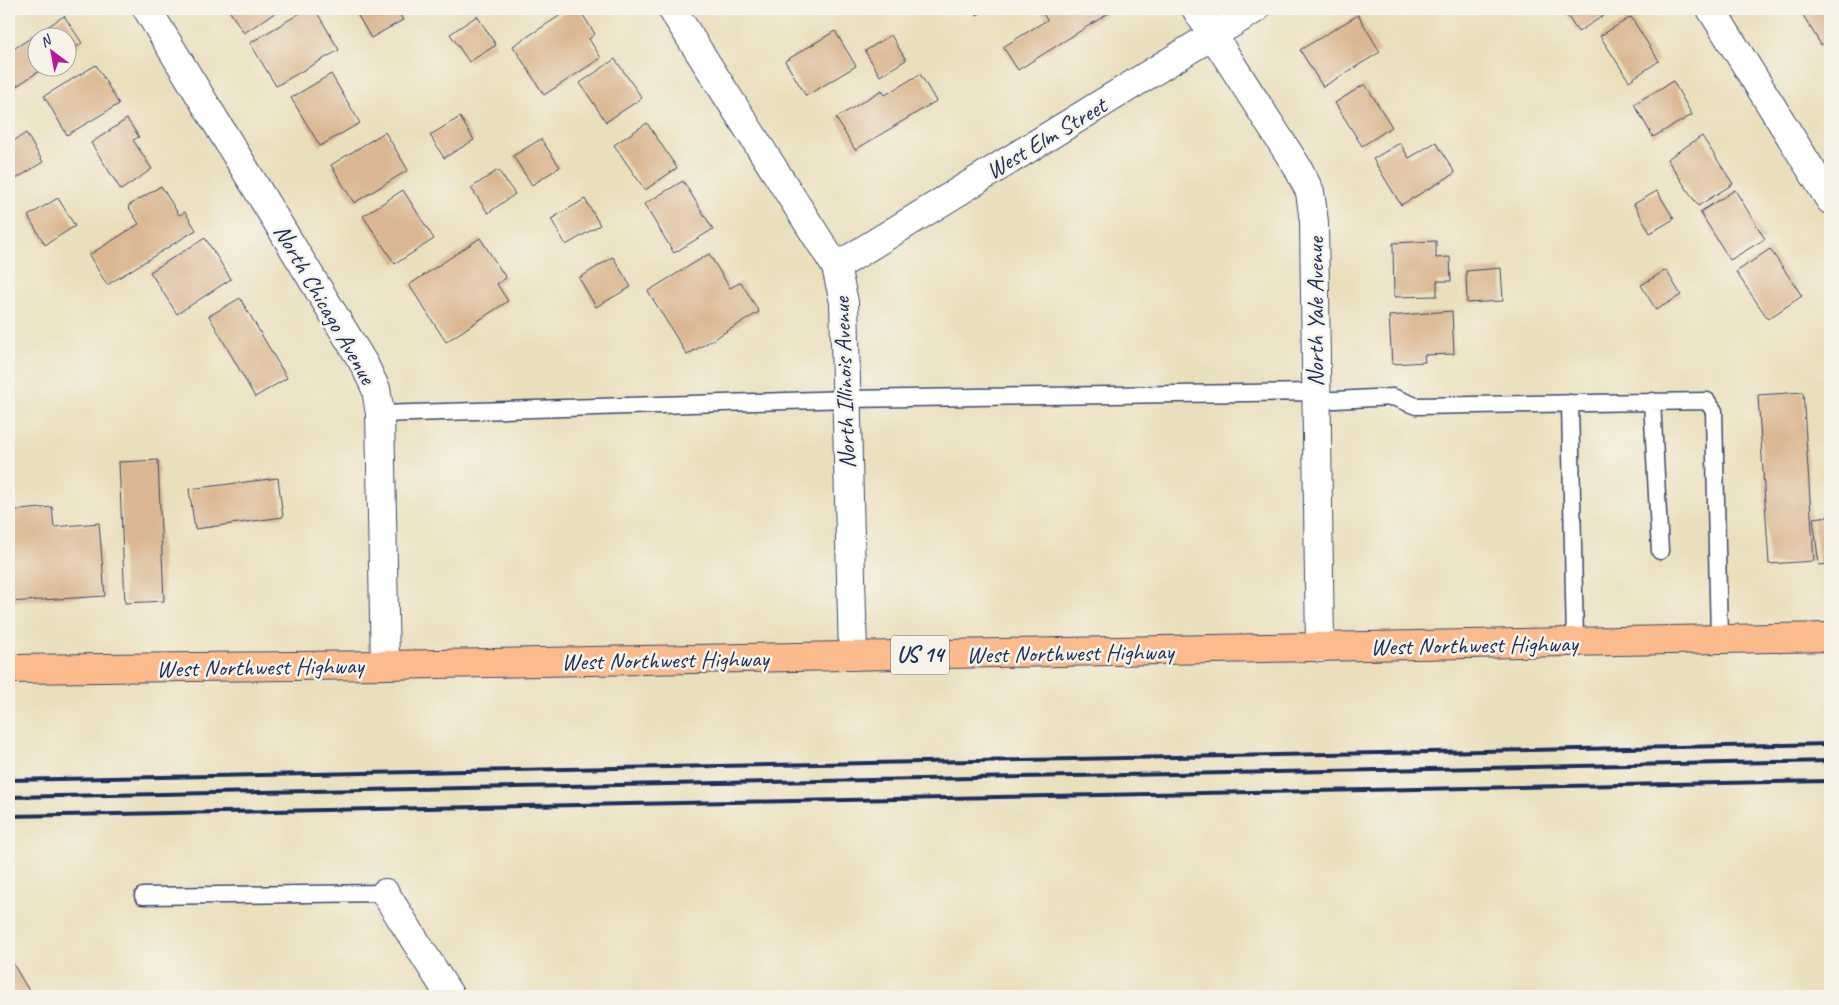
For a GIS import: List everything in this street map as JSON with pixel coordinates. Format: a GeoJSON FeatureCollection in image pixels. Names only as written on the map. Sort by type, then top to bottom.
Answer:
{"type":"FeatureCollection","features":[{"type":"Feature","properties":{"kind":"main road","name":"West Northwest Highway"},"geometry":{"type":"LineString","coordinates":[[9,669],[385,665],[1830,637]]}},
{"type":"Feature","properties":{"kind":"street","name":"North Chicago Avenue"},"geometry":{"type":"LineString","coordinates":[[147,9],[364,364],[376,389],[380,414],[385,665]]}},
{"type":"Feature","properties":{"kind":"street","name":"North Illinois Avenue"},"geometry":{"type":"LineString","coordinates":[[672,9],[836,267],[844,302],[853,656]]}},
{"type":"Feature","properties":{"kind":"street","name":"North Yale Avenue"},"geometry":{"type":"LineString","coordinates":[[1196,9],[1298,168],[1310,192],[1314,222],[1320,648]]}},
{"type":"Feature","properties":{"kind":"street","name":"West Elm Street"},"geometry":{"type":"LineString","coordinates":[[836,267],[1255,9]]}},
{"type":"Feature","properties":{"kind":"street"},"geometry":{"type":"LineString","coordinates":[[1711,9],[1830,200]]}},
{"type":"Feature","properties":{"kind":"street"},"geometry":{"type":"LineString","coordinates":[[385,893],[450,996]]}},
{"type":"Feature","properties":{"kind":"lane"},"geometry":{"type":"LineString","coordinates":[[380,414],[846,399],[1315,396],[1393,397],[1416,406],[1707,401],[1714,411],[1719,639]]}},
{"type":"Feature","properties":{"kind":"lane"},"geometry":{"type":"LineString","coordinates":[[1652,402],[1660,551]]}},
{"type":"Feature","properties":{"kind":"lane"},"geometry":{"type":"LineString","coordinates":[[1570,403],[1575,642]]}},
{"type":"Feature","properties":{"kind":"lane"},"geometry":{"type":"LineString","coordinates":[[143,896],[385,893]]}},
{"type":"Feature","properties":{"kind":"building"},"geometry":{"type":"Polygon","coordinates":[[[228,9],[281,9],[244,33],[228,9]]]}},
{"type":"Feature","properties":{"kind":"building"},"geometry":{"type":"Polygon","coordinates":[[[307,9],[315,9],[339,50],[276,86],[250,43],[307,9]]]}},
{"type":"Feature","properties":{"kind":"building"},"geometry":{"type":"Polygon","coordinates":[[[366,9],[396,9],[403,20],[371,38],[357,14],[366,9]]]}},
{"type":"Feature","properties":{"kind":"building"},"geometry":{"type":"Polygon","coordinates":[[[570,9],[579,9],[595,34],[589,39],[601,58],[544,95],[513,46],[570,9]]]}},
{"type":"Feature","properties":{"kind":"building"},"geometry":{"type":"Polygon","coordinates":[[[974,9],[987,9],[977,15],[974,9]]]}},
{"type":"Feature","properties":{"kind":"building"},"geometry":{"type":"Polygon","coordinates":[[[1040,9],[1106,9],[1109,13],[1018,70],[1003,47],[1047,20],[1040,9]]]}},
{"type":"Feature","properties":{"kind":"building"},"geometry":{"type":"Polygon","coordinates":[[[1563,9],[1614,9],[1578,32],[1563,9]]]}},
{"type":"Feature","properties":{"kind":"building"},"geometry":{"type":"Polygon","coordinates":[[[1814,9],[1830,9],[1830,39],[1821,45],[1803,15],[1814,9]]]}},
{"type":"Feature","properties":{"kind":"building"},"geometry":{"type":"Polygon","coordinates":[[[1358,15],[1380,52],[1323,87],[1300,50],[1358,15]]]}},
{"type":"Feature","properties":{"kind":"building"},"geometry":{"type":"Polygon","coordinates":[[[64,16],[72,28],[46,28],[64,16]]]}},
{"type":"Feature","properties":{"kind":"building"},"geometry":{"type":"Polygon","coordinates":[[[477,16],[496,45],[469,62],[450,34],[477,16]]]}},
{"type":"Feature","properties":{"kind":"building"},"geometry":{"type":"Polygon","coordinates":[[[1631,17],[1659,61],[1629,81],[1600,36],[1631,17]]]}},
{"type":"Feature","properties":{"kind":"building"},"geometry":{"type":"Polygon","coordinates":[[[835,31],[856,66],[806,96],[785,61],[835,31]]]}},
{"type":"Feature","properties":{"kind":"building"},"geometry":{"type":"Polygon","coordinates":[[[891,35],[906,60],[880,76],[865,51],[891,35]]]}},
{"type":"Feature","properties":{"kind":"building"},"geometry":{"type":"Polygon","coordinates":[[[78,37],[82,43],[78,46],[78,37]]]}},
{"type":"Feature","properties":{"kind":"building"},"geometry":{"type":"Polygon","coordinates":[[[28,40],[29,78],[9,91],[9,52],[28,40]]]}},
{"type":"Feature","properties":{"kind":"building"},"geometry":{"type":"Polygon","coordinates":[[[615,59],[642,98],[606,122],[580,83],[615,59]]]}},
{"type":"Feature","properties":{"kind":"building"},"geometry":{"type":"Polygon","coordinates":[[[96,65],[119,104],[67,135],[44,96],[74,78],[78,78],[78,76],[96,65]]]}},
{"type":"Feature","properties":{"kind":"building"},"geometry":{"type":"Polygon","coordinates":[[[331,74],[360,123],[320,146],[291,98],[331,74]]]}},
{"type":"Feature","properties":{"kind":"building"},"geometry":{"type":"Polygon","coordinates":[[[920,74],[936,101],[855,150],[836,118],[882,90],[885,95],[920,74]]]}},
{"type":"Feature","properties":{"kind":"building"},"geometry":{"type":"Polygon","coordinates":[[[1673,81],[1692,115],[1653,137],[1634,104],[1673,81]]]}},
{"type":"Feature","properties":{"kind":"building"},"geometry":{"type":"Polygon","coordinates":[[[1365,84],[1392,127],[1362,146],[1335,103],[1365,84]]]}},
{"type":"Feature","properties":{"kind":"building"},"geometry":{"type":"Polygon","coordinates":[[[460,117],[474,140],[444,158],[430,135],[460,117]]]}},
{"type":"Feature","properties":{"kind":"building"},"geometry":{"type":"Polygon","coordinates":[[[127,119],[139,137],[133,140],[152,169],[121,190],[91,143],[127,119]]]}},
{"type":"Feature","properties":{"kind":"building"},"geometry":{"type":"Polygon","coordinates":[[[647,123],[677,168],[645,190],[614,145],[647,123]]]}},
{"type":"Feature","properties":{"kind":"building"},"geometry":{"type":"Polygon","coordinates":[[[385,132],[408,170],[354,203],[331,165],[385,132]]]}},
{"type":"Feature","properties":{"kind":"building"},"geometry":{"type":"Polygon","coordinates":[[[26,133],[43,162],[11,182],[9,177],[9,144],[26,133]]]}},
{"type":"Feature","properties":{"kind":"building"},"geometry":{"type":"Polygon","coordinates":[[[1702,136],[1733,184],[1698,206],[1667,159],[1702,136]]]}},
{"type":"Feature","properties":{"kind":"building"},"geometry":{"type":"Polygon","coordinates":[[[541,139],[560,167],[532,185],[513,156],[541,139]]]}},
{"type":"Feature","properties":{"kind":"building"},"geometry":{"type":"Polygon","coordinates":[[[1436,142],[1455,173],[1401,205],[1373,159],[1400,143],[1409,158],[1436,142]]]}},
{"type":"Feature","properties":{"kind":"building"},"geometry":{"type":"Polygon","coordinates":[[[498,170],[515,194],[488,213],[471,188],[498,170]]]}},
{"type":"Feature","properties":{"kind":"building"},"geometry":{"type":"Polygon","coordinates":[[[683,181],[713,229],[674,253],[644,204],[683,181]]]}},
{"type":"Feature","properties":{"kind":"building"},"geometry":{"type":"Polygon","coordinates":[[[161,186],[179,215],[185,212],[196,230],[107,285],[89,255],[139,224],[128,206],[161,186]]]}},
{"type":"Feature","properties":{"kind":"building"},"geometry":{"type":"Polygon","coordinates":[[[403,190],[434,239],[395,264],[363,216],[403,190]]]}},
{"type":"Feature","properties":{"kind":"building"},"geometry":{"type":"Polygon","coordinates":[[[1735,190],[1765,239],[1730,260],[1700,212],[1735,190]]]}},
{"type":"Feature","properties":{"kind":"building"},"geometry":{"type":"Polygon","coordinates":[[[1657,191],[1674,219],[1650,233],[1634,204],[1657,191]]]}},
{"type":"Feature","properties":{"kind":"building"},"geometry":{"type":"Polygon","coordinates":[[[58,198],[75,226],[45,245],[28,216],[58,198]]]}},
{"type":"Feature","properties":{"kind":"building"},"geometry":{"type":"Polygon","coordinates":[[[585,199],[600,225],[566,245],[551,219],[585,199]]]}},
{"type":"Feature","properties":{"kind":"building"},"geometry":{"type":"Polygon","coordinates":[[[205,238],[231,279],[177,314],[150,272],[205,238]]]}},
{"type":"Feature","properties":{"kind":"building"},"geometry":{"type":"Polygon","coordinates":[[[480,238],[506,278],[497,284],[508,301],[446,342],[409,285],[480,238]]]}},
{"type":"Feature","properties":{"kind":"building"},"geometry":{"type":"Polygon","coordinates":[[[1436,241],[1436,258],[1450,257],[1451,281],[1437,281],[1437,296],[1394,297],[1393,243],[1436,241]]]}},
{"type":"Feature","properties":{"kind":"building"},"geometry":{"type":"Polygon","coordinates":[[[1770,249],[1802,296],[1768,319],[1736,272],[1770,249]]]}},
{"type":"Feature","properties":{"kind":"building"},"geometry":{"type":"Polygon","coordinates":[[[709,254],[730,288],[741,282],[759,312],[687,355],[648,291],[709,254]]]}},
{"type":"Feature","properties":{"kind":"building"},"geometry":{"type":"Polygon","coordinates":[[[613,257],[631,287],[596,307],[579,278],[613,257]]]}},
{"type":"Feature","properties":{"kind":"building"},"geometry":{"type":"Polygon","coordinates":[[[1501,268],[1503,301],[1467,303],[1466,271],[1501,268]]]}},
{"type":"Feature","properties":{"kind":"building"},"geometry":{"type":"Polygon","coordinates":[[[1666,270],[1681,295],[1656,310],[1641,285],[1666,270]]]}},
{"type":"Feature","properties":{"kind":"building"},"geometry":{"type":"Polygon","coordinates":[[[240,298],[287,378],[255,397],[209,316],[240,298]]]}},
{"type":"Feature","properties":{"kind":"building"},"geometry":{"type":"Polygon","coordinates":[[[1452,311],[1454,354],[1424,355],[1425,362],[1392,364],[1389,316],[1452,311]]]}},
{"type":"Feature","properties":{"kind":"building"},"geometry":{"type":"Polygon","coordinates":[[[1803,392],[1814,561],[1769,564],[1758,395],[1803,392]]]}},
{"type":"Feature","properties":{"kind":"building"},"geometry":{"type":"Polygon","coordinates":[[[158,460],[164,601],[125,603],[119,462],[158,460]]]}},
{"type":"Feature","properties":{"kind":"building"},"geometry":{"type":"Polygon","coordinates":[[[278,478],[283,517],[195,529],[189,489],[278,478]]]}},
{"type":"Feature","properties":{"kind":"building"},"geometry":{"type":"Polygon","coordinates":[[[52,507],[54,527],[99,523],[105,596],[9,602],[9,511],[52,507]]]}},
{"type":"Feature","properties":{"kind":"building"},"geometry":{"type":"Polygon","coordinates":[[[1830,516],[1830,564],[1819,565],[1813,518],[1830,516]]]}},
{"type":"Feature","properties":{"kind":"building"},"geometry":{"type":"Polygon","coordinates":[[[9,957],[32,996],[9,996],[9,957]]]}},
{"type":"Feature","properties":{"kind":"railway"},"geometry":{"type":"LineString","coordinates":[[9,780],[1830,744]]}},
{"type":"Feature","properties":{"kind":"railway"},"geometry":{"type":"LineString","coordinates":[[9,797],[1830,761]]}},
{"type":"Feature","properties":{"kind":"railway"},"geometry":{"type":"LineString","coordinates":[[9,816],[1830,781]]}}]}
